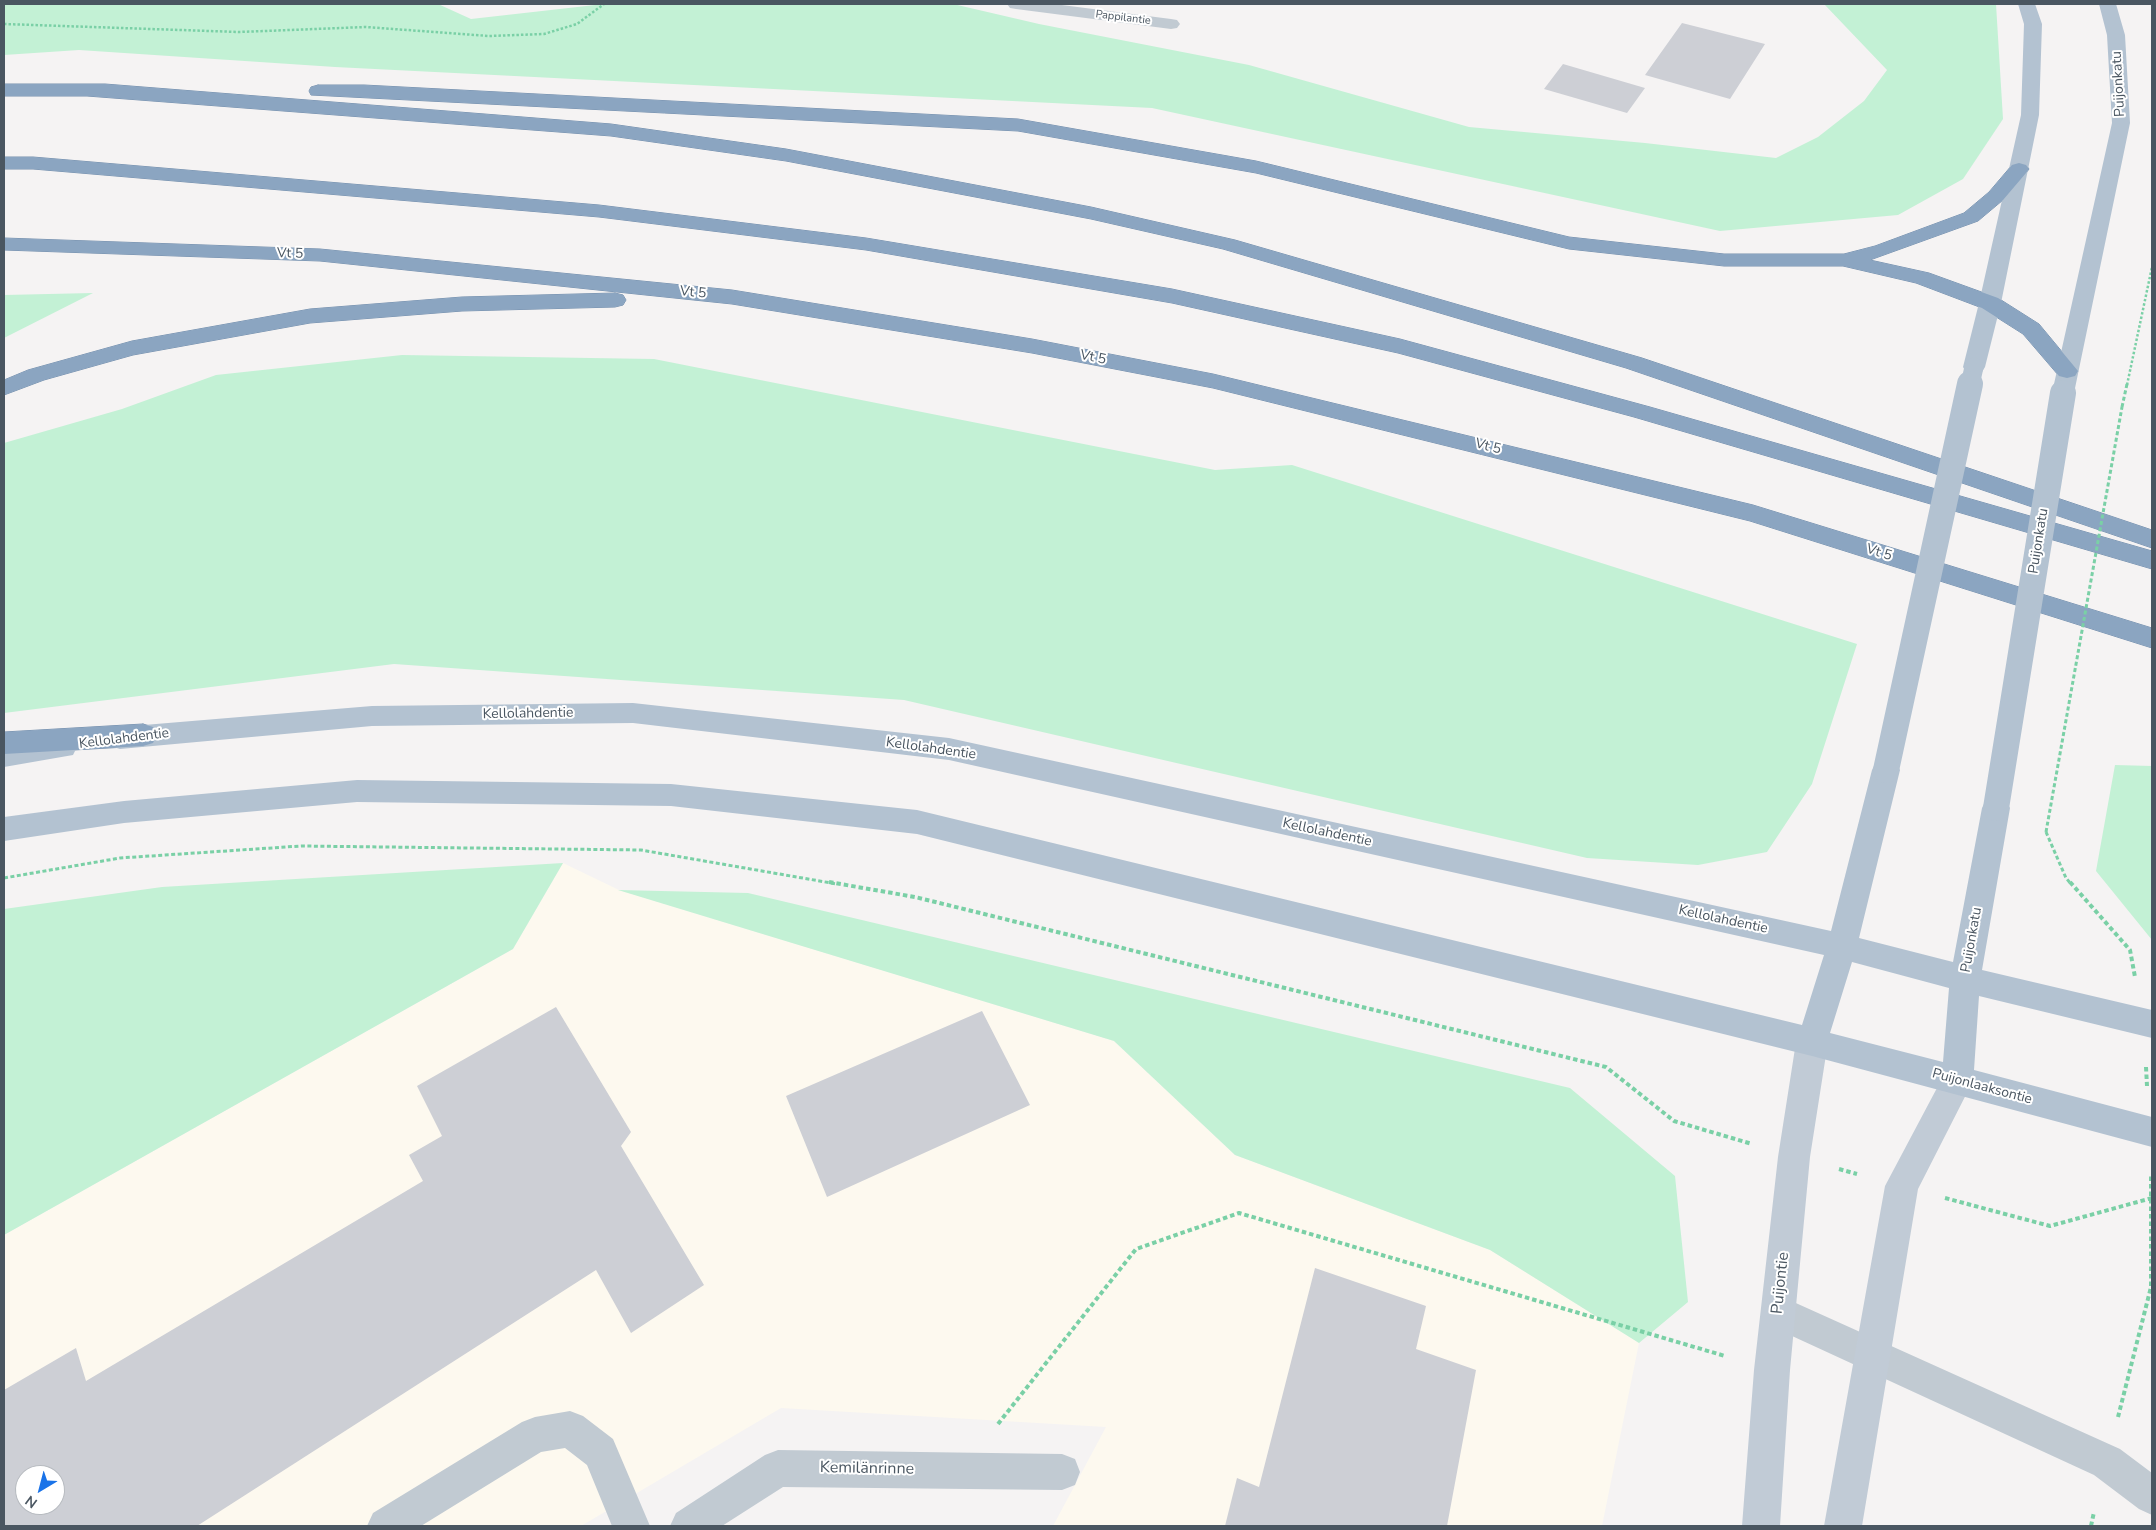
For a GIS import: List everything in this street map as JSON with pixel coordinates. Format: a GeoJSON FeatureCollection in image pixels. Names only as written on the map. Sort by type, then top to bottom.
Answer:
{"type":"FeatureCollection","features":[{"type":"Feature","properties":{"kind":"highway"},"geometry":{"type":"LineString","coordinates":[[4,90],[364,91],[1018,125],[1256,167],[1568,242],[1724,260],[1842,260],[1922,278],[1990,303],[2031,329],[2065,382]]}},
{"type":"Feature","properties":{"kind":"highway"},"geometry":{"type":"LineString","coordinates":[[87,90],[610,130],[786,156],[1091,213],[1228,244],[1634,363],[2152,539]]}},
{"type":"Feature","properties":{"kind":"highway"},"geometry":{"type":"LineString","coordinates":[[4,163],[33,163],[598,211],[866,244],[1172,296],[1400,346],[1642,412],[2152,560]]}},
{"type":"Feature","properties":{"kind":"highway"},"geometry":{"type":"LineString","coordinates":[[1842,260],[1882,250],[1971,217],[1996,196],[2019,169]]}},
{"type":"Feature","properties":{"kind":"highway","name":"Vt 5"},"geometry":{"type":"LineString","coordinates":[[4,244],[320,255],[732,298],[1051,350],[1213,381],[1380,420],[1753,513],[2152,638]]}},
{"type":"Feature","properties":{"kind":"highway"},"geometry":{"type":"LineString","coordinates":[[4,388],[36,375],[132,348],[310,316],[462,304],[732,298]]}},
{"type":"Feature","properties":{"kind":"highway"},"geometry":{"type":"LineString","coordinates":[[4,743],[143,735]]}},
{"type":"Feature","properties":{"kind":"main road"},"geometry":{"type":"LineString","coordinates":[[4,829],[124,812],[357,792],[671,795],[918,822],[1812,1042],[1842,946],[1886,770],[2019,169],[2030,115],[2033,24],[2028,4]]}},
{"type":"Feature","properties":{"kind":"main road","name":"Puijonkatu"},"geometry":{"type":"LineString","coordinates":[[1957,1081],[1965,979],[1996,808],[2065,382],[2121,123],[2116,35],[2108,4]]}},
{"type":"Feature","properties":{"kind":"main road","name":"Kellolahdentie"},"geometry":{"type":"LineString","coordinates":[[4,756],[143,735],[372,716],[633,713],[949,749],[1842,946]]}},
{"type":"Feature","properties":{"kind":"main road"},"geometry":{"type":"LineString","coordinates":[[1842,946],[1965,979],[2152,1024]]}},
{"type":"Feature","properties":{"kind":"main road","name":"Puijonlaaksontie"},"geometry":{"type":"LineString","coordinates":[[1812,1042],[2152,1132]]}},
{"type":"Feature","properties":{"kind":"street","name":"Pappilantie"},"geometry":{"type":"LineString","coordinates":[[1016,4],[1172,24]]}},
{"type":"Feature","properties":{"kind":"street","name":"Puijontie"},"geometry":{"type":"LineString","coordinates":[[1761,1526],[1772,1370],[1794,1157],[1812,1042]]}},
{"type":"Feature","properties":{"kind":"street"},"geometry":{"type":"LineString","coordinates":[[1843,1526],[1902,1186],[1957,1081]]}},
{"type":"Feature","properties":{"kind":"street"},"geometry":{"type":"LineString","coordinates":[[1778,1312],[2107,1462],[2152,1496]]}},
{"type":"Feature","properties":{"kind":"street"},"geometry":{"type":"LineString","coordinates":[[386,1526],[535,1436],[570,1429],[600,1452],[631,1526]]}},
{"type":"Feature","properties":{"kind":"street","name":"Kemilänrinne"},"geometry":{"type":"LineString","coordinates":[[689,1526],[778,1468],[1062,1472]]}},
{"type":"Feature","properties":{"kind":"path"},"geometry":{"type":"LineString","coordinates":[[4,24],[239,32],[366,27],[489,36],[544,34],[577,24],[604,4]]}},
{"type":"Feature","properties":{"kind":"path"},"geometry":{"type":"LineString","coordinates":[[2134,972],[2130,950],[2066,878],[2046,832],[2122,407],[2152,267]]}},
{"type":"Feature","properties":{"kind":"path"},"geometry":{"type":"LineString","coordinates":[[4,878],[120,858],[301,846],[641,850],[914,897],[1606,1067],[1674,1121],[1734,1139]]}},
{"type":"Feature","properties":{"kind":"path"},"geometry":{"type":"LineString","coordinates":[[2091,1526],[2151,1287],[2151,1164]]}},
{"type":"Feature","properties":{"kind":"path"},"geometry":{"type":"LineString","coordinates":[[1830,1166],[1867,1176]]}},
{"type":"Feature","properties":{"kind":"path"},"geometry":{"type":"LineString","coordinates":[[1975,1206],[2050,1226],[2152,1198]]}},
{"type":"Feature","properties":{"kind":"path"},"geometry":{"type":"LineString","coordinates":[[961,1470],[1136,1249],[1239,1213],[1772,1370]]}},
{"type":"Feature","properties":{"kind":"shaded area"},"geometry":{"type":"Polygon","coordinates":[[[563,863],[619,890],[1114,1041],[1235,1155],[1490,1250],[1639,1343],[1602,1526],[1053,1526],[1106,1427],[781,1408],[581,1526],[4,1526],[4,1235],[513,949],[563,863]]]}},
{"type":"Feature","properties":{"kind":"green space"},"geometry":{"type":"Polygon","coordinates":[[[4,4],[438,4],[471,19],[604,4],[953,4],[1039,24],[1249,65],[1469,127],[1645,143],[1776,158],[1818,137],[1864,101],[1887,70],[1824,4],[1996,4],[2003,119],[1963,179],[1898,215],[1720,231],[1152,108],[335,67],[79,50],[4,55],[4,4]]]}},
{"type":"Feature","properties":{"kind":"green space"},"geometry":{"type":"Polygon","coordinates":[[[93,293],[4,338],[4,295],[93,293]]]}},
{"type":"Feature","properties":{"kind":"green space"},"geometry":{"type":"Polygon","coordinates":[[[402,355],[654,359],[1215,470],[1292,465],[1857,644],[1812,784],[1767,852],[1698,865],[1587,858],[904,700],[394,664],[4,713],[4,443],[122,409],[216,375],[402,355]]]}},
{"type":"Feature","properties":{"kind":"green space"},"geometry":{"type":"Polygon","coordinates":[[[2115,765],[2152,766],[2152,940],[2096,871],[2115,765]]]}},
{"type":"Feature","properties":{"kind":"green space"},"geometry":{"type":"Polygon","coordinates":[[[563,863],[513,949],[4,1235],[4,909],[162,887],[563,863]]]}},
{"type":"Feature","properties":{"kind":"green space"},"geometry":{"type":"Polygon","coordinates":[[[618,890],[748,893],[1570,1088],[1675,1176],[1688,1302],[1639,1343],[1490,1250],[1235,1155],[1114,1041],[618,890]]]}},
{"type":"Feature","properties":{"kind":"building"},"geometry":{"type":"Polygon","coordinates":[[[1682,23],[1765,44],[1730,99],[1645,75],[1682,23]]]}},
{"type":"Feature","properties":{"kind":"building"},"geometry":{"type":"Polygon","coordinates":[[[1563,64],[1645,88],[1627,113],[1544,89],[1563,64]]]}},
{"type":"Feature","properties":{"kind":"building"},"geometry":{"type":"Polygon","coordinates":[[[556,1007],[631,1132],[621,1146],[704,1285],[631,1333],[596,1270],[197,1526],[4,1526],[4,1390],[76,1348],[86,1381],[423,1181],[409,1155],[442,1136],[417,1086],[556,1007]]]}},
{"type":"Feature","properties":{"kind":"building"},"geometry":{"type":"Polygon","coordinates":[[[982,1011],[1030,1105],[827,1197],[786,1096],[982,1011]]]}},
{"type":"Feature","properties":{"kind":"building"},"geometry":{"type":"Polygon","coordinates":[[[1315,1268],[1426,1306],[1416,1349],[1476,1370],[1447,1526],[1225,1526],[1237,1478],[1259,1487],[1315,1268]]]}}]}
